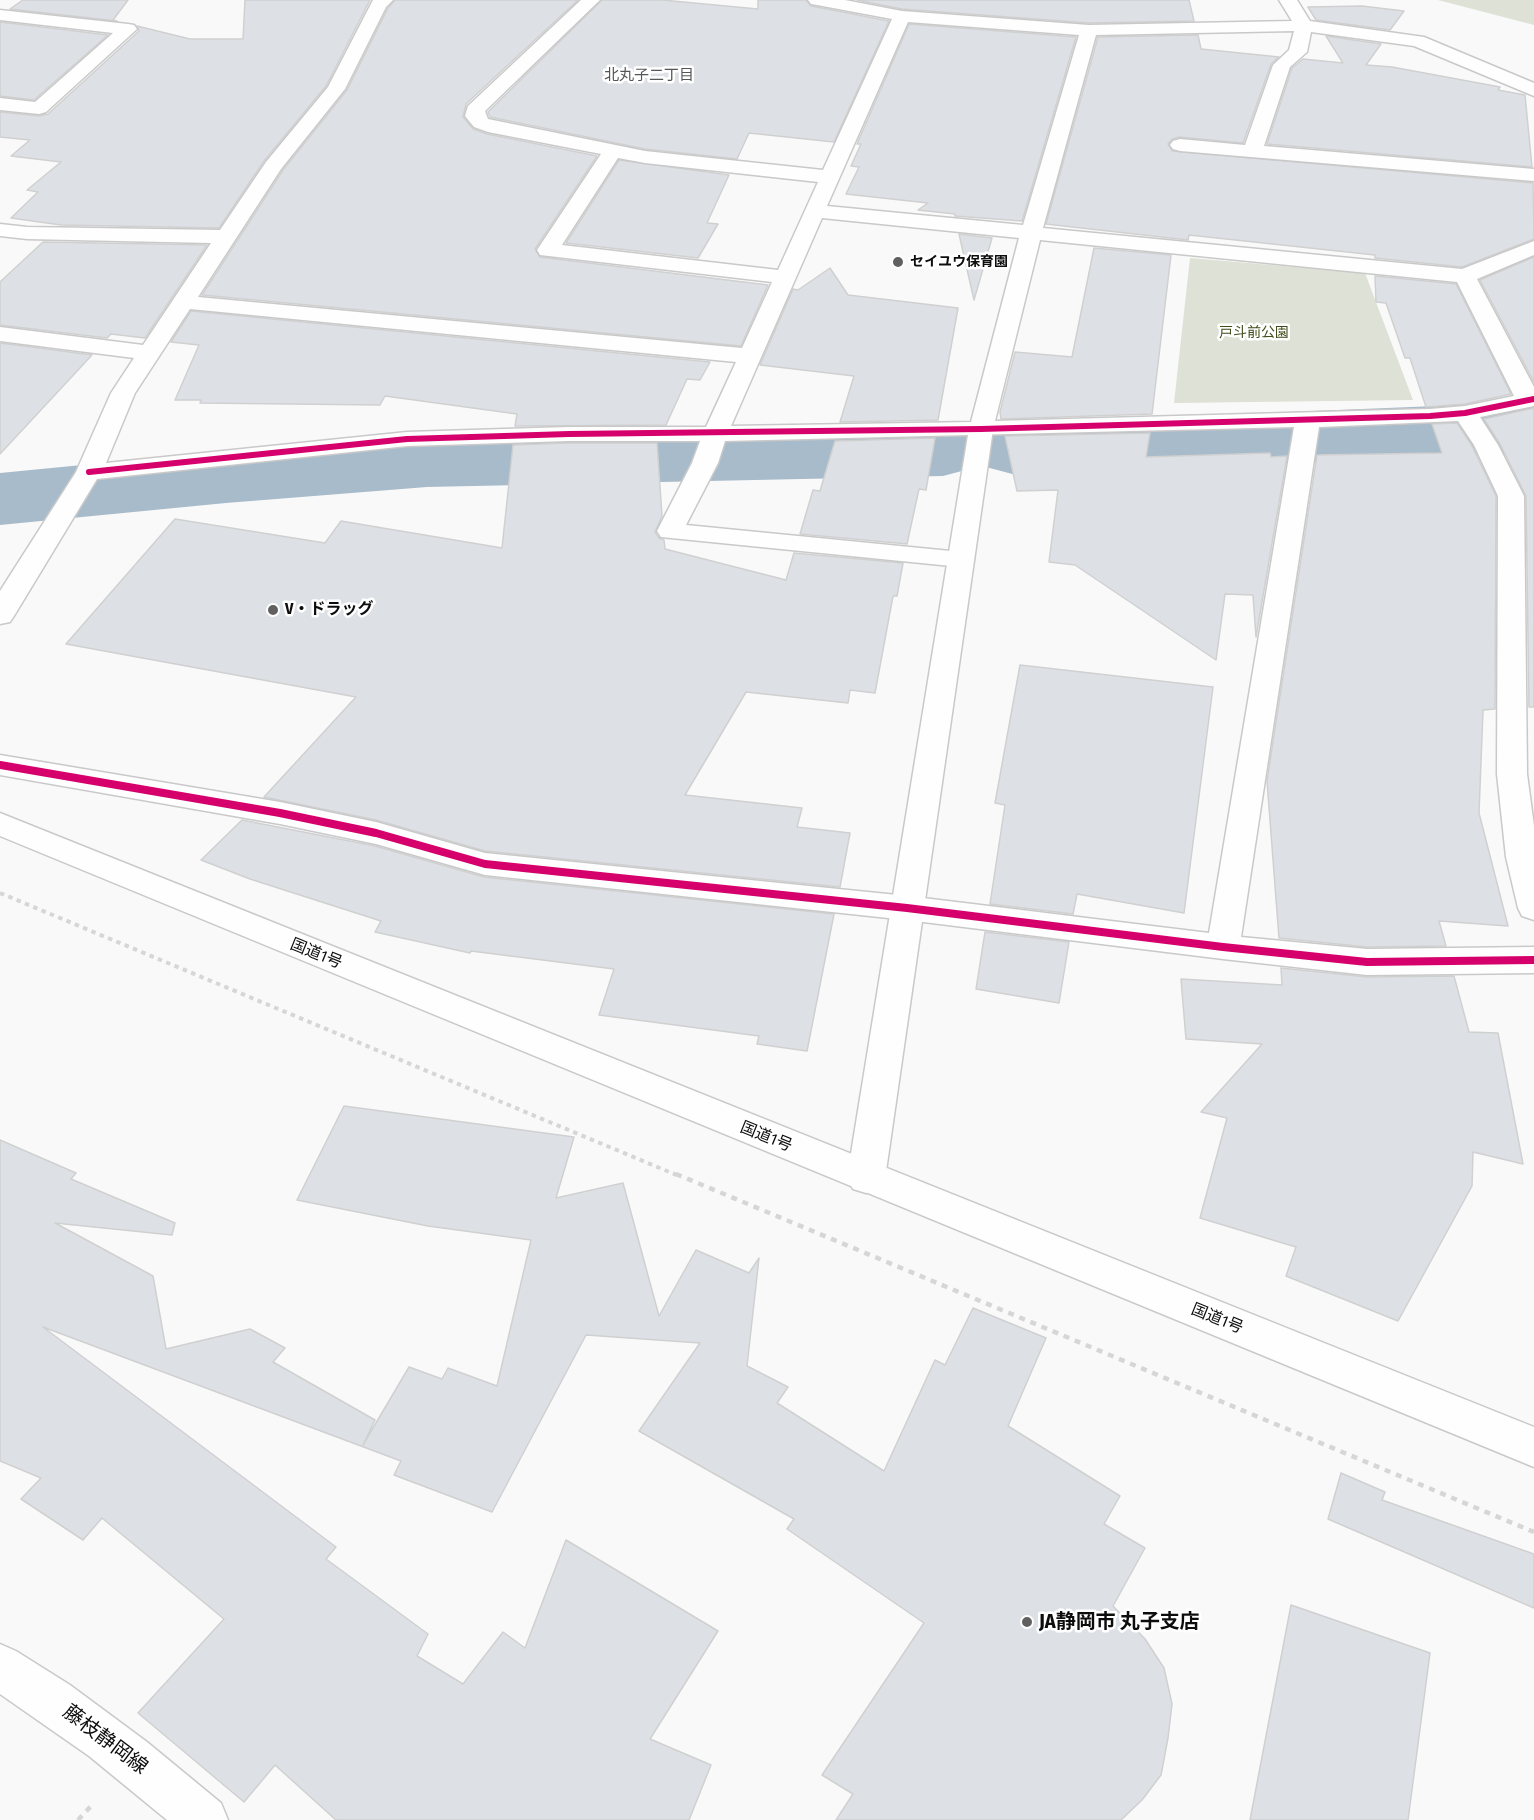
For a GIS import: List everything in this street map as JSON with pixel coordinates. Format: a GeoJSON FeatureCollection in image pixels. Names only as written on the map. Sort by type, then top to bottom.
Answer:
{"type":"FeatureCollection","features":[{"type":"Feature","properties":{"kind":"main road"},"geometry":{"type":"LineString","coordinates":[[591,0],[483,101],[475,110],[475,116],[481,123],[495,128],[613,151],[829,177]]}},
{"type":"Feature","properties":{"kind":"main road"},"geometry":{"type":"LineString","coordinates":[[817,0],[902,16],[1089,30],[1304,26],[1418,41],[1534,90]]}},
{"type":"Feature","properties":{"kind":"main road"},"geometry":{"type":"LineString","coordinates":[[1253,151],[1282,65],[1298,52],[1304,26],[1288,0]]}},
{"type":"Feature","properties":{"kind":"main road"},"geometry":{"type":"LineString","coordinates":[[0,616],[86,477],[123,393],[273,166],[336,89],[374,2]]}},
{"type":"Feature","properties":{"kind":"main road"},"geometry":{"type":"LineString","coordinates":[[0,15],[128,29],[39,108],[0,104]]}},
{"type":"Feature","properties":{"kind":"main road"},"geometry":{"type":"LineString","coordinates":[[902,16],[710,448],[670,531],[961,559]]}},
{"type":"Feature","properties":{"kind":"main road"},"geometry":{"type":"LineString","coordinates":[[866,1178],[981,429],[1031,234],[1089,30]]}},
{"type":"Feature","properties":{"kind":"main road"},"geometry":{"type":"LineString","coordinates":[[1180,144],[1534,175]]}},
{"type":"Feature","properties":{"kind":"main road"},"geometry":{"type":"LineString","coordinates":[[613,151],[548,250],[785,277]]}},
{"type":"Feature","properties":{"kind":"main road"},"geometry":{"type":"LineString","coordinates":[[814,211],[1465,276],[1534,247]]}},
{"type":"Feature","properties":{"kind":"main road"},"geometry":{"type":"LineString","coordinates":[[0,230],[27,233],[226,237]]}},
{"type":"Feature","properties":{"kind":"main road"},"geometry":{"type":"LineString","coordinates":[[86,477],[407,439],[569,434],[710,448],[981,429],[1430,416],[1465,412],[1531,399],[1465,276]]}},
{"type":"Feature","properties":{"kind":"main road"},"geometry":{"type":"LineString","coordinates":[[183,302],[751,356]]}},
{"type":"Feature","properties":{"kind":"main road"},"geometry":{"type":"LineString","coordinates":[[0,334],[149,353]]}},
{"type":"Feature","properties":{"kind":"main road"},"geometry":{"type":"LineString","coordinates":[[1465,412],[1486,446],[1511,496],[1512,774],[1522,857],[1534,908]]}},
{"type":"Feature","properties":{"kind":"main road"},"geometry":{"type":"LineString","coordinates":[[1223,947],[1307,420]]}},
{"type":"Feature","properties":{"kind":"main road"},"geometry":{"type":"LineString","coordinates":[[0,765],[291,815],[376,833],[485,864],[907,908],[1223,947],[1367,962],[1534,960]]}},
{"type":"Feature","properties":{"kind":"main road","name":"国道1号"},"geometry":{"type":"LineString","coordinates":[[0,824],[866,1178],[1534,1447]]}},
{"type":"Feature","properties":{"kind":"main road","name":"藤枝静岡線"},"geometry":{"type":"LineString","coordinates":[[0,1667],[28,1683],[134,1760],[204,1820]]}},
{"type":"Feature","properties":{"kind":"path"},"geometry":{"type":"LineString","coordinates":[[0,893],[1534,1532]]}},
{"type":"Feature","properties":{"kind":"green space"},"geometry":{"type":"Polygon","coordinates":[[[1438,0],[1534,0],[1534,25],[1438,0]]]}},
{"type":"Feature","properties":{"kind":"green space","name":"戸斗前公園"},"geometry":{"type":"Polygon","coordinates":[[[1190,258],[1365,273],[1413,400],[1174,403],[1190,258]]]}},
{"type":"Feature","properties":{"kind":"building"},"geometry":{"type":"Polygon","coordinates":[[[23,0],[128,0],[113,20],[117,21],[10,9],[23,0]]]}},
{"type":"Feature","properties":{"kind":"building"},"geometry":{"type":"Polygon","coordinates":[[[245,0],[370,0],[326,86],[264,161],[219,228],[61,225],[11,218],[38,192],[27,190],[61,162],[11,156],[30,140],[0,137],[0,112],[39,116],[48,114],[139,31],[137,26],[190,39],[243,39],[245,0]]]}},
{"type":"Feature","properties":{"kind":"building"},"geometry":{"type":"Polygon","coordinates":[[[395,0],[578,0],[466,104],[463,117],[473,129],[487,134],[597,156],[535,249],[540,257],[768,285],[741,346],[202,295],[283,170],[347,90],[388,8],[395,0]]]}},
{"type":"Feature","properties":{"kind":"building"},"geometry":{"type":"Polygon","coordinates":[[[602,0],[662,0],[758,9],[758,0],[806,0],[811,6],[889,21],[834,142],[749,133],[737,159],[645,149],[490,117],[488,112],[602,0]]]}},
{"type":"Feature","properties":{"kind":"building"},"geometry":{"type":"Polygon","coordinates":[[[857,0],[1189,0],[1194,21],[1089,23],[902,9],[857,0]]]}},
{"type":"Feature","properties":{"kind":"building"},"geometry":{"type":"Polygon","coordinates":[[[1362,6],[1404,11],[1390,30],[1316,20],[1308,7],[1362,6]]]}},
{"type":"Feature","properties":{"kind":"building"},"geometry":{"type":"Polygon","coordinates":[[[0,22],[108,35],[34,100],[0,96],[0,22]]]}},
{"type":"Feature","properties":{"kind":"building"},"geometry":{"type":"Polygon","coordinates":[[[909,24],[1076,37],[1022,221],[955,216],[955,214],[918,210],[928,203],[846,194],[859,167],[851,166],[861,144],[857,144],[909,24]]]}},
{"type":"Feature","properties":{"kind":"building"},"geometry":{"type":"Polygon","coordinates":[[[1198,35],[1201,49],[1279,57],[1271,64],[1243,143],[1179,137],[1172,139],[1168,144],[1172,151],[1533,183],[1534,239],[1462,267],[1189,235],[1188,240],[1046,224],[1098,37],[1198,35]]]}},
{"type":"Feature","properties":{"kind":"building"},"geometry":{"type":"Polygon","coordinates":[[[1326,36],[1381,44],[1366,65],[1392,67],[1500,87],[1498,90],[1525,95],[1532,167],[1267,144],[1292,68],[1303,59],[1343,63],[1326,36]]]}},
{"type":"Feature","properties":{"kind":"building"},"geometry":{"type":"Polygon","coordinates":[[[619,160],[729,175],[707,223],[718,224],[698,258],[566,243],[619,160]]]}},
{"type":"Feature","properties":{"kind":"building"},"geometry":{"type":"Polygon","coordinates":[[[959,234],[992,238],[974,300],[959,234]]]}},
{"type":"Feature","properties":{"kind":"building"},"geometry":{"type":"Polygon","coordinates":[[[43,242],[207,245],[145,338],[111,334],[107,338],[0,325],[0,282],[43,242]]]}},
{"type":"Feature","properties":{"kind":"building"},"geometry":{"type":"Polygon","coordinates":[[[1094,248],[1171,255],[1152,414],[1001,419],[1000,412],[1015,352],[1072,357],[1094,248]]]}},
{"type":"Feature","properties":{"kind":"building"},"geometry":{"type":"Polygon","coordinates":[[[1534,257],[1534,382],[1480,280],[1534,257]]]}},
{"type":"Feature","properties":{"kind":"building"},"geometry":{"type":"Polygon","coordinates":[[[830,268],[848,295],[958,308],[938,420],[840,422],[854,376],[760,365],[793,289],[798,290],[830,268]]]}},
{"type":"Feature","properties":{"kind":"building"},"geometry":{"type":"Polygon","coordinates":[[[1375,276],[1456,284],[1511,394],[1465,404],[1426,407],[1410,358],[1405,358],[1386,303],[1376,302],[1375,276]]]}},
{"type":"Feature","properties":{"kind":"building"},"geometry":{"type":"Polygon","coordinates":[[[191,311],[710,362],[700,380],[687,379],[666,425],[515,426],[517,414],[385,396],[380,405],[200,403],[201,400],[175,400],[199,345],[171,342],[191,311]]]}},
{"type":"Feature","properties":{"kind":"building"},"geometry":{"type":"Polygon","coordinates":[[[0,343],[92,355],[0,454],[0,343]]]}},
{"type":"Feature","properties":{"kind":"building"},"geometry":{"type":"Polygon","coordinates":[[[1534,408],[1534,707],[1529,707],[1526,496],[1500,444],[1484,419],[1534,408]]]}},
{"type":"Feature","properties":{"kind":"building"},"geometry":{"type":"Polygon","coordinates":[[[1457,423],[1472,446],[1496,496],[1495,709],[1483,710],[1479,813],[1508,926],[1439,921],[1446,946],[1367,947],[1279,938],[1267,781],[1317,455],[1442,453],[1432,424],[1457,423]]]}},
{"type":"Feature","properties":{"kind":"building"},"geometry":{"type":"Polygon","coordinates":[[[1150,433],[1146,457],[1270,453],[1271,457],[1287,456],[1256,637],[1253,595],[1225,594],[1216,660],[1075,565],[1049,562],[1058,490],[1017,491],[1005,436],[1150,433]]]}},
{"type":"Feature","properties":{"kind":"building"},"geometry":{"type":"Polygon","coordinates":[[[935,438],[926,490],[919,489],[907,544],[800,534],[813,490],[820,491],[835,441],[935,438]]]}},
{"type":"Feature","properties":{"kind":"building"},"geometry":{"type":"Polygon","coordinates":[[[657,443],[662,516],[655,532],[659,538],[664,540],[665,549],[786,580],[794,553],[903,563],[897,596],[893,596],[875,693],[850,690],[848,703],[746,692],[685,795],[802,808],[797,827],[850,833],[840,887],[485,851],[376,820],[264,797],[356,697],[66,644],[175,519],[325,543],[341,521],[502,548],[513,445],[657,443]]]}},
{"type":"Feature","properties":{"kind":"building"},"geometry":{"type":"Polygon","coordinates":[[[1020,665],[1213,687],[1184,913],[1077,894],[1073,914],[990,904],[1005,805],[995,803],[1020,665]]]}},
{"type":"Feature","properties":{"kind":"building"},"geometry":{"type":"Polygon","coordinates":[[[242,820],[375,846],[484,877],[834,914],[807,1051],[757,1044],[759,1036],[599,1015],[614,969],[471,951],[470,953],[375,932],[381,921],[250,879],[201,860],[242,820]]]}},
{"type":"Feature","properties":{"kind":"building"},"geometry":{"type":"Polygon","coordinates":[[[985,932],[1069,942],[1059,1003],[976,989],[985,932]]]}},
{"type":"Feature","properties":{"kind":"building"},"geometry":{"type":"Polygon","coordinates":[[[1281,968],[1367,977],[1454,976],[1469,1032],[1498,1033],[1523,1164],[1473,1152],[1472,1186],[1398,1321],[1286,1276],[1296,1247],[1200,1218],[1227,1118],[1201,1112],[1262,1044],[1186,1039],[1181,979],[1282,985],[1281,968]]]}},
{"type":"Feature","properties":{"kind":"building"},"geometry":{"type":"Polygon","coordinates":[[[344,1106],[574,1137],[556,1198],[623,1183],[659,1316],[696,1250],[749,1273],[759,1258],[747,1366],[788,1387],[777,1403],[884,1471],[935,1360],[945,1365],[973,1308],[1046,1338],[1008,1426],[1120,1496],[1104,1524],[1145,1548],[1113,1606],[1145,1639],[1164,1668],[1172,1704],[1161,1775],[1142,1800],[1121,1820],[836,1820],[853,1794],[822,1775],[924,1623],[787,1529],[794,1519],[639,1431],[700,1343],[586,1335],[492,1512],[394,1475],[401,1461],[43,1327],[336,1547],[326,1559],[428,1634],[417,1656],[463,1684],[503,1632],[525,1648],[566,1540],[718,1631],[650,1739],[711,1765],[689,1820],[336,1820],[275,1765],[244,1802],[138,1713],[224,1619],[102,1518],[83,1540],[21,1499],[41,1478],[0,1461],[0,1140],[76,1173],[71,1179],[175,1223],[172,1235],[55,1223],[153,1276],[166,1349],[250,1329],[285,1348],[273,1362],[375,1420],[363,1445],[409,1367],[442,1379],[448,1368],[497,1386],[531,1240],[428,1226],[297,1200],[344,1106]]]}},
{"type":"Feature","properties":{"kind":"building"},"geometry":{"type":"Polygon","coordinates":[[[1341,1473],[1385,1492],[1382,1500],[1534,1554],[1534,1608],[1328,1519],[1341,1473]]]}},
{"type":"Feature","properties":{"kind":"building"},"geometry":{"type":"Polygon","coordinates":[[[1291,1605],[1430,1653],[1408,1820],[1250,1820],[1291,1605]]]}},
{"type":"Feature","properties":{"kind":"waterway"},"geometry":{"type":"LineString","coordinates":[[1016,449],[1513,428],[1534,422]]}},
{"type":"Feature","properties":{"kind":"waterway"},"geometry":{"type":"LineString","coordinates":[[0,499],[226,477],[427,461],[943,450]]}},
{"type":"Feature","properties":{"kind":"cycle path"},"geometry":{"type":"LineString","coordinates":[[89,472],[407,439],[569,434],[981,429],[1430,416],[1465,413],[1534,399]]}},
{"type":"Feature","properties":{"kind":"cycle path"},"geometry":{"type":"LineString","coordinates":[[0,765],[280,813],[376,833],[485,864],[907,908],[1223,947],[1367,962],[1534,960]]}},
{"type":"Feature","properties":{"kind":"place","name":"セイユウ保育園"},"geometry":{"type":"Point","coordinates":[898,262]}},
{"type":"Feature","properties":{"kind":"place","name":"V・ドラッグ"},"geometry":{"type":"Point","coordinates":[273,610]}},
{"type":"Feature","properties":{"kind":"place","name":"JA静岡市 丸子支店"},"geometry":{"type":"Point","coordinates":[1027,1622]}},
{"type":"Feature","properties":{"kind":"district","name":"北丸子二丁目"},"geometry":{"type":"Point","coordinates":[649,76]}}]}
